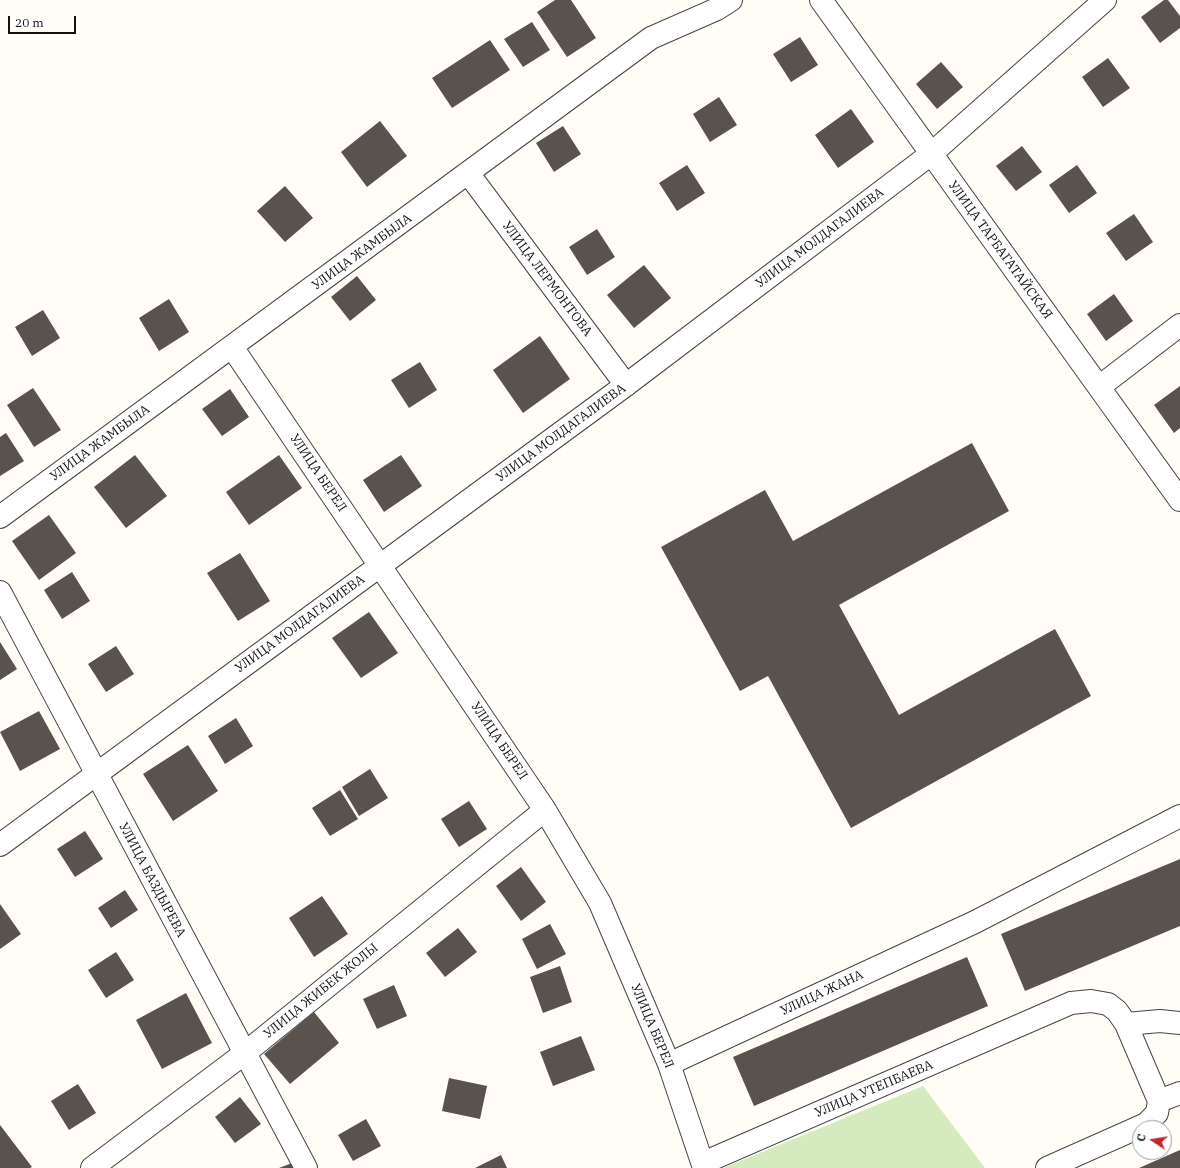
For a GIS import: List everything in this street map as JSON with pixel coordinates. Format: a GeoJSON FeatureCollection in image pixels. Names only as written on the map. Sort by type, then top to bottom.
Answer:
{"type":"FeatureCollection","features":[{"type":"Feature","properties":{"kind":"street","name":"УЛИЦА ЖАМБЫЛА"},"geometry":{"type":"LineString","coordinates":[[0,517],[651,38],[717,9],[731,0]]}},
{"type":"Feature","properties":{"kind":"street","name":"УЛИЦА ТАРБАГАТАЙСКАЯ"},"geometry":{"type":"LineString","coordinates":[[821,0],[1180,500]]}},
{"type":"Feature","properties":{"kind":"street","name":"УЛИЦА МОЛДАГАЛИЕВА"},"geometry":{"type":"LineString","coordinates":[[0,845],[626,386],[931,154],[1105,0]]}},
{"type":"Feature","properties":{"kind":"street","name":"УЛИЦА ЛЕРМОНТОВА"},"geometry":{"type":"LineString","coordinates":[[468,173],[626,386]]}},
{"type":"Feature","properties":{"kind":"street"},"geometry":{"type":"LineString","coordinates":[[1098,387],[1180,325]]}},
{"type":"Feature","properties":{"kind":"street","name":"УЛИЦА БЕРЕЛ"},"geometry":{"type":"LineString","coordinates":[[232,347],[545,810],[600,903],[668,1064],[704,1165]]}},
{"type":"Feature","properties":{"kind":"street","name":"УЛИЦА БАЗДЫРЕВА"},"geometry":{"type":"LineString","coordinates":[[0,592],[306,1168]]}},
{"type":"Feature","properties":{"kind":"street","name":"УЛИЦА ЖИБЕК ЖОЛЫ"},"geometry":{"type":"LineString","coordinates":[[92,1168],[244,1053],[545,810]]}},
{"type":"Feature","properties":{"kind":"street","name":"УЛИЦА ЖАНА"},"geometry":{"type":"LineString","coordinates":[[668,1064],[975,922],[1180,816]]}},
{"type":"Feature","properties":{"kind":"street","name":"УЛИЦА УТЕПБАЕВА"},"geometry":{"type":"LineString","coordinates":[[704,1165],[1045,1015],[1071,1004],[1091,1001],[1108,1004],[1117,1011],[1126,1024],[1159,1101]]}},
{"type":"Feature","properties":{"kind":"street"},"geometry":{"type":"LineString","coordinates":[[1126,1024],[1160,1021],[1180,1023]]}},
{"type":"Feature","properties":{"kind":"street"},"geometry":{"type":"LineString","coordinates":[[1046,1168],[1146,1124],[1157,1113],[1159,1101],[1180,1093]]}},
{"type":"Feature","properties":{"kind":"green space"},"geometry":{"type":"Polygon","coordinates":[[[923,1086],[985,1168],[723,1168],[923,1086]]]}},
{"type":"Feature","properties":{"kind":"building"},"geometry":{"type":"Polygon","coordinates":[[[555,0],[571,0],[596,38],[567,57],[537,12],[555,0]]]}},
{"type":"Feature","properties":{"kind":"building"},"geometry":{"type":"Polygon","coordinates":[[[1164,0],[1168,0],[1180,16],[1180,28],[1160,43],[1141,17],[1164,0]]]}},
{"type":"Feature","properties":{"kind":"building"},"geometry":{"type":"Polygon","coordinates":[[[532,22],[550,50],[523,67],[504,39],[532,22]]]}},
{"type":"Feature","properties":{"kind":"building"},"geometry":{"type":"Polygon","coordinates":[[[800,37],[818,65],[791,82],[773,54],[800,37]]]}},
{"type":"Feature","properties":{"kind":"building"},"geometry":{"type":"Polygon","coordinates":[[[490,40],[510,70],[452,108],[432,78],[490,40]]]}},
{"type":"Feature","properties":{"kind":"building"},"geometry":{"type":"Polygon","coordinates":[[[1108,58],[1130,88],[1103,107],[1082,77],[1108,58]]]}},
{"type":"Feature","properties":{"kind":"building"},"geometry":{"type":"Polygon","coordinates":[[[941,62],[963,87],[937,109],[916,84],[941,62]]]}},
{"type":"Feature","properties":{"kind":"building"},"geometry":{"type":"Polygon","coordinates":[[[719,97],[737,125],[710,142],[693,114],[719,97]]]}},
{"type":"Feature","properties":{"kind":"building"},"geometry":{"type":"Polygon","coordinates":[[[851,109],[874,142],[838,168],[815,135],[851,109]]]}},
{"type":"Feature","properties":{"kind":"building"},"geometry":{"type":"Polygon","coordinates":[[[380,121],[407,156],[367,187],[341,152],[380,121]]]}},
{"type":"Feature","properties":{"kind":"building"},"geometry":{"type":"Polygon","coordinates":[[[563,126],[581,154],[554,172],[536,143],[563,126]]]}},
{"type":"Feature","properties":{"kind":"building"},"geometry":{"type":"Polygon","coordinates":[[[1022,146],[1042,172],[1016,191],[996,166],[1022,146]]]}},
{"type":"Feature","properties":{"kind":"building"},"geometry":{"type":"Polygon","coordinates":[[[687,165],[705,193],[677,211],[659,183],[687,165]]]}},
{"type":"Feature","properties":{"kind":"building"},"geometry":{"type":"Polygon","coordinates":[[[1077,165],[1097,193],[1069,213],[1049,185],[1077,165]]]}},
{"type":"Feature","properties":{"kind":"building"},"geometry":{"type":"Polygon","coordinates":[[[285,186],[313,218],[285,242],[257,211],[285,186]]]}},
{"type":"Feature","properties":{"kind":"building"},"geometry":{"type":"Polygon","coordinates":[[[1134,214],[1153,242],[1126,261],[1106,233],[1134,214]]]}},
{"type":"Feature","properties":{"kind":"building"},"geometry":{"type":"Polygon","coordinates":[[[597,229],[615,257],[587,275],[569,247],[597,229]]]}},
{"type":"Feature","properties":{"kind":"building"},"geometry":{"type":"Polygon","coordinates":[[[644,265],[671,298],[634,328],[607,295],[644,265]]]}},
{"type":"Feature","properties":{"kind":"building"},"geometry":{"type":"Polygon","coordinates":[[[357,276],[376,300],[350,321],[331,297],[357,276]]]}},
{"type":"Feature","properties":{"kind":"building"},"geometry":{"type":"Polygon","coordinates":[[[1114,294],[1133,321],[1106,341],[1087,314],[1114,294]]]}},
{"type":"Feature","properties":{"kind":"building"},"geometry":{"type":"Polygon","coordinates":[[[169,299],[189,332],[159,351],[139,318],[169,299]]]}},
{"type":"Feature","properties":{"kind":"building"},"geometry":{"type":"Polygon","coordinates":[[[43,310],[60,338],[32,356],[15,327],[43,310]]]}},
{"type":"Feature","properties":{"kind":"building"},"geometry":{"type":"Polygon","coordinates":[[[540,336],[570,379],[523,413],[493,370],[540,336]]]}},
{"type":"Feature","properties":{"kind":"building"},"geometry":{"type":"Polygon","coordinates":[[[420,362],[437,390],[409,408],[391,380],[420,362]]]}},
{"type":"Feature","properties":{"kind":"building"},"geometry":{"type":"Polygon","coordinates":[[[1180,386],[1180,428],[1174,433],[1154,405],[1180,386]]]}},
{"type":"Feature","properties":{"kind":"building"},"geometry":{"type":"Polygon","coordinates":[[[33,388],[61,430],[34,447],[7,405],[33,388]]]}},
{"type":"Feature","properties":{"kind":"building"},"geometry":{"type":"Polygon","coordinates":[[[230,389],[249,417],[222,436],[202,409],[230,389]]]}},
{"type":"Feature","properties":{"kind":"building"},"geometry":{"type":"Polygon","coordinates":[[[6,433],[24,461],[0,476],[0,437],[6,433]]]}},
{"type":"Feature","properties":{"kind":"building"},"geometry":{"type":"Polygon","coordinates":[[[972,443],[1009,511],[839,605],[899,715],[1055,629],[1091,696],[851,828],[768,676],[740,691],[661,547],[765,490],[793,541],[972,443]]]}},
{"type":"Feature","properties":{"kind":"building"},"geometry":{"type":"Polygon","coordinates":[[[135,455],[167,496],[126,528],[94,487],[135,455]]]}},
{"type":"Feature","properties":{"kind":"building"},"geometry":{"type":"Polygon","coordinates":[[[279,455],[302,488],[249,525],[226,492],[279,455]]]}},
{"type":"Feature","properties":{"kind":"building"},"geometry":{"type":"Polygon","coordinates":[[[401,455],[422,486],[384,512],[363,480],[401,455]]]}},
{"type":"Feature","properties":{"kind":"building"},"geometry":{"type":"Polygon","coordinates":[[[49,515],[76,553],[39,580],[12,541],[49,515]]]}},
{"type":"Feature","properties":{"kind":"building"},"geometry":{"type":"Polygon","coordinates":[[[240,553],[270,601],[238,621],[207,573],[240,553]]]}},
{"type":"Feature","properties":{"kind":"building"},"geometry":{"type":"Polygon","coordinates":[[[72,572],[90,601],[62,619],[44,590],[72,572]]]}},
{"type":"Feature","properties":{"kind":"building"},"geometry":{"type":"Polygon","coordinates":[[[369,612],[398,653],[361,678],[332,638],[369,612]]]}},
{"type":"Feature","properties":{"kind":"building"},"geometry":{"type":"Polygon","coordinates":[[[0,642],[17,669],[0,680],[0,642]]]}},
{"type":"Feature","properties":{"kind":"building"},"geometry":{"type":"Polygon","coordinates":[[[116,646],[134,674],[106,692],[88,664],[116,646]]]}},
{"type":"Feature","properties":{"kind":"building"},"geometry":{"type":"Polygon","coordinates":[[[39,711],[60,749],[20,771],[0,732],[39,711]]]}},
{"type":"Feature","properties":{"kind":"building"},"geometry":{"type":"Polygon","coordinates":[[[236,718],[253,746],[225,764],[208,736],[236,718]]]}},
{"type":"Feature","properties":{"kind":"building"},"geometry":{"type":"Polygon","coordinates":[[[188,745],[218,791],[173,821],[143,774],[188,745]]]}},
{"type":"Feature","properties":{"kind":"building"},"geometry":{"type":"Polygon","coordinates":[[[370,769],[388,798],[359,816],[342,787],[370,769]]]}},
{"type":"Feature","properties":{"kind":"building"},"geometry":{"type":"Polygon","coordinates":[[[340,790],[358,819],[330,836],[312,808],[340,790]]]}},
{"type":"Feature","properties":{"kind":"building"},"geometry":{"type":"Polygon","coordinates":[[[469,801],[487,829],[459,847],[441,819],[469,801]]]}},
{"type":"Feature","properties":{"kind":"building"},"geometry":{"type":"Polygon","coordinates":[[[85,831],[103,859],[75,877],[57,849],[85,831]]]}},
{"type":"Feature","properties":{"kind":"building"},"geometry":{"type":"Polygon","coordinates":[[[1180,859],[1180,926],[1025,991],[1001,934],[1180,859]]]}},
{"type":"Feature","properties":{"kind":"building"},"geometry":{"type":"Polygon","coordinates":[[[521,867],[546,902],[521,921],[496,886],[521,867]]]}},
{"type":"Feature","properties":{"kind":"building"},"geometry":{"type":"Polygon","coordinates":[[[125,890],[138,910],[111,928],[98,908],[125,890]]]}},
{"type":"Feature","properties":{"kind":"building"},"geometry":{"type":"Polygon","coordinates":[[[322,896],[348,934],[314,957],[289,918],[322,896]]]}},
{"type":"Feature","properties":{"kind":"building"},"geometry":{"type":"Polygon","coordinates":[[[0,904],[21,934],[0,949],[0,904]]]}},
{"type":"Feature","properties":{"kind":"building"},"geometry":{"type":"Polygon","coordinates":[[[550,924],[566,954],[537,969],[522,939],[550,924]]]}},
{"type":"Feature","properties":{"kind":"building"},"geometry":{"type":"Polygon","coordinates":[[[458,928],[477,952],[445,977],[426,953],[458,928]]]}},
{"type":"Feature","properties":{"kind":"building"},"geometry":{"type":"Polygon","coordinates":[[[116,952],[134,980],[106,998],[88,970],[116,952]]]}},
{"type":"Feature","properties":{"kind":"building"},"geometry":{"type":"Polygon","coordinates":[[[967,957],[988,1006],[754,1106],[733,1057],[967,957]]]}},
{"type":"Feature","properties":{"kind":"building"},"geometry":{"type":"Polygon","coordinates":[[[560,966],[572,1002],[543,1013],[530,977],[560,966]]]}},
{"type":"Feature","properties":{"kind":"building"},"geometry":{"type":"Polygon","coordinates":[[[394,985],[407,1016],[377,1029],[363,999],[394,985]]]}},
{"type":"Feature","properties":{"kind":"building"},"geometry":{"type":"Polygon","coordinates":[[[186,993],[212,1043],[162,1069],[136,1020],[186,993]]]}},
{"type":"Feature","properties":{"kind":"building"},"geometry":{"type":"Polygon","coordinates":[[[314,1012],[339,1043],[290,1084],[264,1054],[314,1012]]]}},
{"type":"Feature","properties":{"kind":"building"},"geometry":{"type":"Polygon","coordinates":[[[581,1036],[595,1070],[553,1086],[540,1052],[581,1036]]]}},
{"type":"Feature","properties":{"kind":"building"},"geometry":{"type":"Polygon","coordinates":[[[449,1078],[487,1086],[480,1119],[442,1111],[449,1078]]]}},
{"type":"Feature","properties":{"kind":"building"},"geometry":{"type":"Polygon","coordinates":[[[78,1084],[96,1113],[69,1130],[51,1101],[78,1084]]]}},
{"type":"Feature","properties":{"kind":"building"},"geometry":{"type":"Polygon","coordinates":[[[240,1097],[261,1124],[235,1143],[215,1117],[240,1097]]]}},
{"type":"Feature","properties":{"kind":"building"},"geometry":{"type":"Polygon","coordinates":[[[366,1119],[381,1146],[353,1161],[338,1135],[366,1119]]]}},
{"type":"Feature","properties":{"kind":"building"},"geometry":{"type":"Polygon","coordinates":[[[0,1125],[32,1167],[0,1168],[0,1125]]]}},
{"type":"Feature","properties":{"kind":"building"},"geometry":{"type":"Polygon","coordinates":[[[1180,1150],[1180,1168],[1139,1168],[1157,1160],[1172,1160],[1172,1154],[1180,1150]]]}},
{"type":"Feature","properties":{"kind":"building"},"geometry":{"type":"Polygon","coordinates":[[[501,1155],[507,1168],[475,1168],[501,1155]]]}},
{"type":"Feature","properties":{"kind":"building"},"geometry":{"type":"Polygon","coordinates":[[[292,1163],[294,1168],[279,1168],[292,1163]]]}}]}
